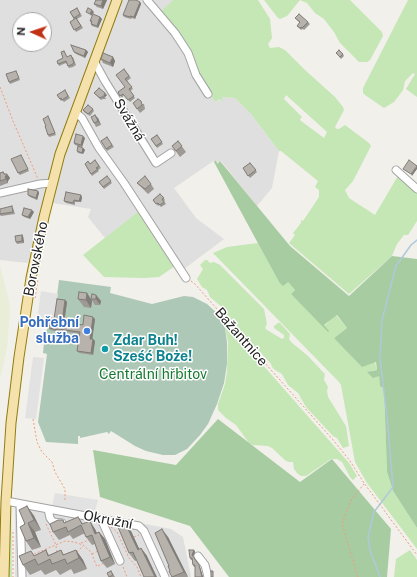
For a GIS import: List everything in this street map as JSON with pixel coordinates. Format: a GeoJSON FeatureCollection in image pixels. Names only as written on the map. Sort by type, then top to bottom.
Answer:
{"type":"FeatureCollection","features":[{"type":"Feature","properties":{"kind":"main road","name":"Borovského"},"geometry":{"type":"LineString","coordinates":[[4,577],[6,501],[11,423],[20,347],[31,278],[60,154],[117,0]]}},
{"type":"Feature","properties":{"kind":"street"},"geometry":{"type":"LineString","coordinates":[[147,0],[175,33],[186,49],[196,75],[208,94]]}},
{"type":"Feature","properties":{"kind":"street","name":"Svážná"},"geometry":{"type":"LineString","coordinates":[[94,61],[156,163],[171,153]]}},
{"type":"Feature","properties":{"kind":"street"},"geometry":{"type":"LineString","coordinates":[[76,113],[82,118],[99,148],[124,183],[186,278]]}},
{"type":"Feature","properties":{"kind":"street"},"geometry":{"type":"LineString","coordinates":[[396,170],[417,189]]}},
{"type":"Feature","properties":{"kind":"street"},"geometry":{"type":"LineString","coordinates":[[0,193],[40,184],[52,184]]}},
{"type":"Feature","properties":{"kind":"street","name":"Okružní"},"geometry":{"type":"LineString","coordinates":[[6,501],[140,529],[144,531],[165,577]]}},
{"type":"Feature","properties":{"kind":"street"},"geometry":{"type":"LineString","coordinates":[[20,504],[22,577]]}},
{"type":"Feature","properties":{"kind":"street"},"geometry":{"type":"LineString","coordinates":[[48,509],[50,518],[53,522],[58,524],[68,523]]}},
{"type":"Feature","properties":{"kind":"street"},"geometry":{"type":"LineString","coordinates":[[105,521],[123,560]]}},
{"type":"Feature","properties":{"kind":"street"},"geometry":{"type":"LineString","coordinates":[[198,556],[205,565],[208,577]]}},
{"type":"Feature","properties":{"kind":"path"},"geometry":{"type":"LineString","coordinates":[[0,87],[13,122],[40,184]]}},
{"type":"Feature","properties":{"kind":"path","name":"Bažantnice"},"geometry":{"type":"LineString","coordinates":[[186,278],[194,284],[334,441],[417,555]]}},
{"type":"Feature","properties":{"kind":"path"},"geometry":{"type":"LineString","coordinates":[[35,303],[38,279]]}},
{"type":"Feature","properties":{"kind":"path"},"geometry":{"type":"LineString","coordinates":[[33,419],[37,442],[42,452],[52,462],[55,472],[65,489],[65,500]]}},
{"type":"Feature","properties":{"kind":"path"},"geometry":{"type":"LineString","coordinates":[[358,577],[342,524],[351,500],[364,483]]}},
{"type":"Feature","properties":{"kind":"path"},"geometry":{"type":"LineString","coordinates":[[105,521],[117,532],[128,557],[138,568],[141,577]]}},
{"type":"Feature","properties":{"kind":"path"},"geometry":{"type":"LineString","coordinates":[[47,524],[56,545],[57,555]]}},
{"type":"Feature","properties":{"kind":"path"},"geometry":{"type":"LineString","coordinates":[[12,526],[13,577]]}},
{"type":"Feature","properties":{"kind":"path"},"geometry":{"type":"LineString","coordinates":[[134,537],[141,534],[140,529]]}},
{"type":"Feature","properties":{"kind":"path"},"geometry":{"type":"LineString","coordinates":[[80,544],[89,540]]}},
{"type":"Feature","properties":{"kind":"path"},"geometry":{"type":"LineString","coordinates":[[34,554],[68,541],[84,546],[91,554],[97,567],[104,563]]}},
{"type":"Feature","properties":{"kind":"path"},"geometry":{"type":"LineString","coordinates":[[122,544],[126,542]]}},
{"type":"Feature","properties":{"kind":"path"},"geometry":{"type":"LineString","coordinates":[[74,553],[84,546]]}},
{"type":"Feature","properties":{"kind":"path"},"geometry":{"type":"LineString","coordinates":[[91,554],[100,550]]}},
{"type":"Feature","properties":{"kind":"path"},"geometry":{"type":"LineString","coordinates":[[128,577],[123,560],[132,556]]}},
{"type":"Feature","properties":{"kind":"path"},"geometry":{"type":"LineString","coordinates":[[138,568],[142,566]]}},
{"type":"Feature","properties":{"kind":"shaded area"},"geometry":{"type":"Polygon","coordinates":[[[0,0],[114,0],[56,151],[28,263],[0,260],[0,0]]]}},
{"type":"Feature","properties":{"kind":"shaded area"},"geometry":{"type":"Polygon","coordinates":[[[120,0],[173,0],[160,13],[177,34],[215,102],[220,99],[223,102],[222,97],[235,98],[251,114],[279,151],[272,188],[257,206],[221,161],[218,164],[215,160],[174,188],[196,218],[224,239],[184,269],[143,208],[105,238],[88,217],[91,209],[52,203],[63,155],[120,0]]]}},
{"type":"Feature","properties":{"kind":"shaded area"},"geometry":{"type":"Polygon","coordinates":[[[41,291],[58,294],[54,320],[37,319],[41,291]]]}},
{"type":"Feature","properties":{"kind":"shaded area"},"geometry":{"type":"Polygon","coordinates":[[[33,357],[44,358],[36,419],[25,418],[33,357]]]}},
{"type":"Feature","properties":{"kind":"shaded area"},"geometry":{"type":"Polygon","coordinates":[[[55,493],[98,500],[95,511],[90,510],[91,514],[52,506],[55,493]]]}},
{"type":"Feature","properties":{"kind":"shaded area"},"geometry":{"type":"Polygon","coordinates":[[[15,499],[171,529],[183,537],[191,577],[15,577],[15,499]]]}},
{"type":"Feature","properties":{"kind":"green space"},"geometry":{"type":"Polygon","coordinates":[[[173,0],[258,0],[270,19],[272,38],[268,44],[270,48],[279,47],[285,50],[335,97],[344,110],[335,127],[337,129],[345,125],[371,146],[353,181],[345,190],[349,198],[375,215],[399,174],[417,189],[417,221],[408,235],[404,235],[397,244],[392,256],[349,294],[289,243],[295,235],[293,233],[301,223],[301,220],[303,221],[319,197],[319,190],[315,187],[318,181],[281,151],[279,151],[251,114],[235,98],[222,97],[224,103],[220,99],[215,102],[160,12],[173,0]],[[286,95],[284,99],[302,117],[300,119],[301,121],[324,138],[327,132],[286,95]]]}},
{"type":"Feature","properties":{"kind":"green space"},"geometry":{"type":"Polygon","coordinates":[[[264,0],[300,0],[287,16],[280,19],[264,0]]]}},
{"type":"Feature","properties":{"kind":"green space"},"geometry":{"type":"Polygon","coordinates":[[[300,0],[350,0],[382,32],[383,36],[370,60],[367,62],[359,62],[340,43],[324,19],[315,13],[307,3],[300,0]]]}},
{"type":"Feature","properties":{"kind":"green space"},"geometry":{"type":"Polygon","coordinates":[[[408,0],[417,0],[417,97],[406,89],[415,74],[413,73],[405,81],[403,90],[394,102],[384,108],[365,95],[363,93],[363,88],[408,0]]]}},
{"type":"Feature","properties":{"kind":"green space"},"geometry":{"type":"Polygon","coordinates":[[[215,160],[218,164],[220,161],[290,246],[349,296],[392,256],[417,259],[417,528],[393,491],[387,472],[384,389],[380,386],[379,376],[373,378],[367,372],[377,370],[376,362],[362,367],[334,338],[347,328],[337,315],[324,325],[329,331],[328,332],[291,294],[295,290],[288,282],[283,286],[279,282],[214,162],[215,160]]]}},
{"type":"Feature","properties":{"kind":"green space"},"geometry":{"type":"Polygon","coordinates":[[[139,211],[175,266],[159,277],[104,277],[83,255],[139,211]]]}},
{"type":"Feature","properties":{"kind":"green space"},"geometry":{"type":"Polygon","coordinates":[[[258,243],[279,282],[288,282],[295,290],[291,294],[329,331],[324,326],[336,315],[347,328],[334,338],[367,365],[375,362],[377,370],[370,371],[379,376],[380,386],[384,389],[387,472],[393,491],[417,528],[417,549],[367,483],[355,462],[341,385],[339,382],[213,253],[227,247],[258,243]]]}},
{"type":"Feature","properties":{"kind":"green space"},"geometry":{"type":"Polygon","coordinates":[[[205,260],[210,263],[214,262],[220,265],[264,309],[267,324],[265,328],[267,330],[282,339],[284,338],[284,335],[274,328],[274,326],[280,323],[290,334],[289,339],[291,342],[308,356],[325,374],[324,380],[328,387],[328,397],[346,426],[349,446],[343,448],[337,438],[333,436],[306,407],[298,393],[288,385],[282,374],[272,367],[235,323],[226,315],[223,308],[210,297],[207,290],[202,287],[197,279],[203,269],[200,265],[205,260]]]}},
{"type":"Feature","properties":{"kind":"green space"},"geometry":{"type":"Polygon","coordinates":[[[0,266],[10,310],[7,348],[0,379],[0,266]]]}},
{"type":"Feature","properties":{"kind":"green space","name":"Centrální hřbitov"},"geometry":{"type":"Polygon","coordinates":[[[59,280],[111,287],[110,293],[152,304],[184,296],[193,297],[207,304],[218,314],[225,328],[227,343],[227,364],[224,383],[208,424],[187,449],[175,455],[163,455],[146,451],[111,431],[109,434],[107,432],[80,438],[80,436],[78,436],[78,444],[46,442],[38,422],[47,354],[43,353],[45,334],[51,321],[54,319],[59,280]]]}},
{"type":"Feature","properties":{"kind":"green space"},"geometry":{"type":"Polygon","coordinates":[[[225,322],[349,463],[357,476],[353,480],[342,462],[337,459],[331,459],[306,476],[301,476],[294,469],[293,462],[286,461],[272,448],[249,443],[236,425],[218,410],[218,404],[225,384],[227,371],[228,342],[225,322]]]}},
{"type":"Feature","properties":{"kind":"green space"},"geometry":{"type":"Polygon","coordinates":[[[218,419],[300,482],[332,459],[391,529],[387,577],[229,577],[190,526],[100,497],[93,450],[176,465],[218,419]]]}},
{"type":"Feature","properties":{"kind":"green space"},"geometry":{"type":"Polygon","coordinates":[[[11,504],[12,577],[6,577],[8,506],[11,504]]]}},
{"type":"Feature","properties":{"kind":"green space"},"geometry":{"type":"Polygon","coordinates":[[[410,550],[417,560],[417,577],[394,577],[396,559],[410,550]]]}},
{"type":"Feature","properties":{"kind":"building"},"geometry":{"type":"Polygon","coordinates":[[[96,0],[103,0],[101,6],[94,4],[96,0]]]}},
{"type":"Feature","properties":{"kind":"building"},"geometry":{"type":"Polygon","coordinates":[[[129,0],[136,0],[140,2],[134,17],[123,15],[129,0]]]}},
{"type":"Feature","properties":{"kind":"building"},"geometry":{"type":"Polygon","coordinates":[[[77,8],[80,14],[74,18],[70,12],[77,8]]]}},
{"type":"Feature","properties":{"kind":"building"},"geometry":{"type":"Polygon","coordinates":[[[88,8],[92,10],[90,14],[86,12],[88,8]]]}},
{"type":"Feature","properties":{"kind":"building"},"geometry":{"type":"Polygon","coordinates":[[[93,14],[100,17],[97,26],[91,24],[92,21],[90,21],[93,14]]]}},
{"type":"Feature","properties":{"kind":"building"},"geometry":{"type":"Polygon","coordinates":[[[299,14],[308,22],[302,28],[297,26],[300,22],[295,18],[299,14]]]}},
{"type":"Feature","properties":{"kind":"building"},"geometry":{"type":"Polygon","coordinates":[[[76,18],[81,26],[74,30],[70,22],[76,18]]]}},
{"type":"Feature","properties":{"kind":"building"},"geometry":{"type":"Polygon","coordinates":[[[71,45],[86,50],[84,56],[74,52],[71,45]]]}},
{"type":"Feature","properties":{"kind":"building"},"geometry":{"type":"Polygon","coordinates":[[[339,50],[343,54],[340,57],[336,53],[339,50]]]}},
{"type":"Feature","properties":{"kind":"building"},"geometry":{"type":"Polygon","coordinates":[[[64,51],[67,57],[71,55],[74,63],[71,65],[68,66],[66,61],[58,64],[57,61],[63,58],[61,52],[64,51]]]}},
{"type":"Feature","properties":{"kind":"building"},"geometry":{"type":"Polygon","coordinates":[[[103,53],[113,57],[110,63],[101,59],[103,53]]]}},
{"type":"Feature","properties":{"kind":"building"},"geometry":{"type":"Polygon","coordinates":[[[124,69],[129,76],[125,79],[132,87],[129,89],[134,96],[128,100],[123,94],[120,96],[118,92],[125,87],[116,75],[124,69]]]}},
{"type":"Feature","properties":{"kind":"building"},"geometry":{"type":"Polygon","coordinates":[[[16,71],[19,78],[9,82],[6,74],[16,71]]]}},
{"type":"Feature","properties":{"kind":"building"},"geometry":{"type":"Polygon","coordinates":[[[99,88],[105,93],[104,97],[100,98],[94,93],[99,88]]]}},
{"type":"Feature","properties":{"kind":"building"},"geometry":{"type":"Polygon","coordinates":[[[65,90],[68,96],[62,100],[57,95],[65,90]]]}},
{"type":"Feature","properties":{"kind":"building"},"geometry":{"type":"Polygon","coordinates":[[[138,99],[141,101],[142,105],[137,109],[133,103],[138,99]]]}},
{"type":"Feature","properties":{"kind":"building"},"geometry":{"type":"Polygon","coordinates":[[[88,105],[93,109],[88,114],[83,110],[88,105]]]}},
{"type":"Feature","properties":{"kind":"building"},"geometry":{"type":"Polygon","coordinates":[[[95,115],[98,121],[94,123],[91,117],[95,115]]]}},
{"type":"Feature","properties":{"kind":"building"},"geometry":{"type":"Polygon","coordinates":[[[48,116],[55,133],[48,135],[43,119],[48,116]]]}},
{"type":"Feature","properties":{"kind":"building"},"geometry":{"type":"Polygon","coordinates":[[[76,134],[83,136],[81,145],[74,143],[76,134]]]}},
{"type":"Feature","properties":{"kind":"building"},"geometry":{"type":"Polygon","coordinates":[[[157,135],[162,142],[156,146],[151,139],[157,135]]]}},
{"type":"Feature","properties":{"kind":"building"},"geometry":{"type":"Polygon","coordinates":[[[107,137],[112,145],[106,149],[101,141],[107,137]]]}},
{"type":"Feature","properties":{"kind":"building"},"geometry":{"type":"Polygon","coordinates":[[[178,141],[182,146],[176,151],[172,146],[178,141]]]}},
{"type":"Feature","properties":{"kind":"building"},"geometry":{"type":"Polygon","coordinates":[[[78,146],[83,148],[82,153],[77,151],[78,146]]]}},
{"type":"Feature","properties":{"kind":"building"},"geometry":{"type":"Polygon","coordinates":[[[21,155],[28,169],[18,173],[11,159],[21,155]]]}},
{"type":"Feature","properties":{"kind":"building"},"geometry":{"type":"Polygon","coordinates":[[[95,160],[99,166],[96,168],[98,169],[91,174],[85,164],[88,161],[90,164],[95,160]]]}},
{"type":"Feature","properties":{"kind":"building"},"geometry":{"type":"Polygon","coordinates":[[[409,160],[417,166],[411,174],[403,169],[409,160]]]}},
{"type":"Feature","properties":{"kind":"building"},"geometry":{"type":"Polygon","coordinates":[[[250,163],[256,170],[248,176],[243,168],[250,163]]]}},
{"type":"Feature","properties":{"kind":"building"},"geometry":{"type":"Polygon","coordinates":[[[3,172],[4,174],[7,174],[5,177],[6,179],[0,181],[0,173],[3,172]]]}},
{"type":"Feature","properties":{"kind":"building"},"geometry":{"type":"Polygon","coordinates":[[[107,176],[111,181],[103,187],[99,182],[107,176]]]}},
{"type":"Feature","properties":{"kind":"building"},"geometry":{"type":"Polygon","coordinates":[[[145,176],[151,184],[145,189],[137,183],[145,176]]]}},
{"type":"Feature","properties":{"kind":"building"},"geometry":{"type":"Polygon","coordinates":[[[28,189],[38,191],[36,198],[28,195],[28,189]]]}},
{"type":"Feature","properties":{"kind":"building"},"geometry":{"type":"Polygon","coordinates":[[[66,192],[81,195],[79,201],[74,200],[73,203],[64,201],[66,192]]]}},
{"type":"Feature","properties":{"kind":"building"},"geometry":{"type":"Polygon","coordinates":[[[160,194],[164,198],[162,199],[164,202],[160,205],[158,203],[156,204],[153,200],[160,194]]]}},
{"type":"Feature","properties":{"kind":"building"},"geometry":{"type":"Polygon","coordinates":[[[12,206],[13,212],[0,214],[0,209],[12,206]]]}},
{"type":"Feature","properties":{"kind":"building"},"geometry":{"type":"Polygon","coordinates":[[[24,208],[32,210],[28,217],[22,215],[24,208]]]}},
{"type":"Feature","properties":{"kind":"building"},"geometry":{"type":"Polygon","coordinates":[[[22,235],[22,241],[16,242],[15,236],[22,235]]]}},
{"type":"Feature","properties":{"kind":"building"},"geometry":{"type":"Polygon","coordinates":[[[79,292],[87,293],[86,300],[78,299],[79,292]]]}},
{"type":"Feature","properties":{"kind":"building"},"geometry":{"type":"Polygon","coordinates":[[[92,294],[96,295],[96,299],[91,299],[92,294]]]}},
{"type":"Feature","properties":{"kind":"building"},"geometry":{"type":"Polygon","coordinates":[[[57,299],[65,300],[62,322],[83,325],[84,315],[93,317],[90,339],[93,339],[91,353],[77,351],[80,332],[49,328],[51,318],[54,319],[57,299]]]}},
{"type":"Feature","properties":{"kind":"building"},"geometry":{"type":"Polygon","coordinates":[[[27,506],[34,520],[28,523],[34,538],[26,541],[20,527],[25,524],[19,510],[27,506]]]}},
{"type":"Feature","properties":{"kind":"building"},"geometry":{"type":"Polygon","coordinates":[[[78,517],[82,524],[90,521],[95,534],[99,532],[110,557],[101,561],[92,535],[86,537],[81,525],[68,532],[66,527],[53,532],[50,524],[58,520],[63,520],[64,523],[78,517]]]}},
{"type":"Feature","properties":{"kind":"building"},"geometry":{"type":"Polygon","coordinates":[[[125,523],[138,550],[141,548],[155,577],[144,577],[133,552],[129,553],[118,527],[125,523]]]}},
{"type":"Feature","properties":{"kind":"building"},"geometry":{"type":"Polygon","coordinates":[[[162,529],[184,572],[172,577],[155,533],[162,529]]]}},
{"type":"Feature","properties":{"kind":"building"},"geometry":{"type":"Polygon","coordinates":[[[46,550],[48,556],[61,550],[63,555],[76,550],[79,558],[67,564],[65,559],[52,564],[50,559],[38,565],[35,559],[23,565],[19,556],[31,551],[34,556],[46,550]]]}},
{"type":"Feature","properties":{"kind":"building"},"geometry":{"type":"Polygon","coordinates":[[[189,550],[194,550],[192,555],[199,565],[202,577],[195,577],[195,565],[193,565],[192,558],[190,558],[189,550]]]}},
{"type":"Feature","properties":{"kind":"building"},"geometry":{"type":"Polygon","coordinates":[[[111,571],[113,575],[109,577],[107,573],[111,571]]]}},
{"type":"Feature","properties":{"kind":"building"},"geometry":{"type":"Polygon","coordinates":[[[211,571],[213,571],[213,577],[211,577],[211,571]]]}},
{"type":"Feature","properties":{"kind":"waterway"},"geometry":{"type":"LineString","coordinates":[[380,577],[370,550],[368,537],[374,512],[393,487],[380,358],[382,320],[396,266],[411,245],[417,240]]}},
{"type":"Feature","properties":{"kind":"place","name":"Pohřební služba"},"geometry":{"type":"Point","coordinates":[87,331]}},
{"type":"Feature","properties":{"kind":"place","name":"Zdar Buh! Sześć Boże!"},"geometry":{"type":"Point","coordinates":[105,349]}}]}
